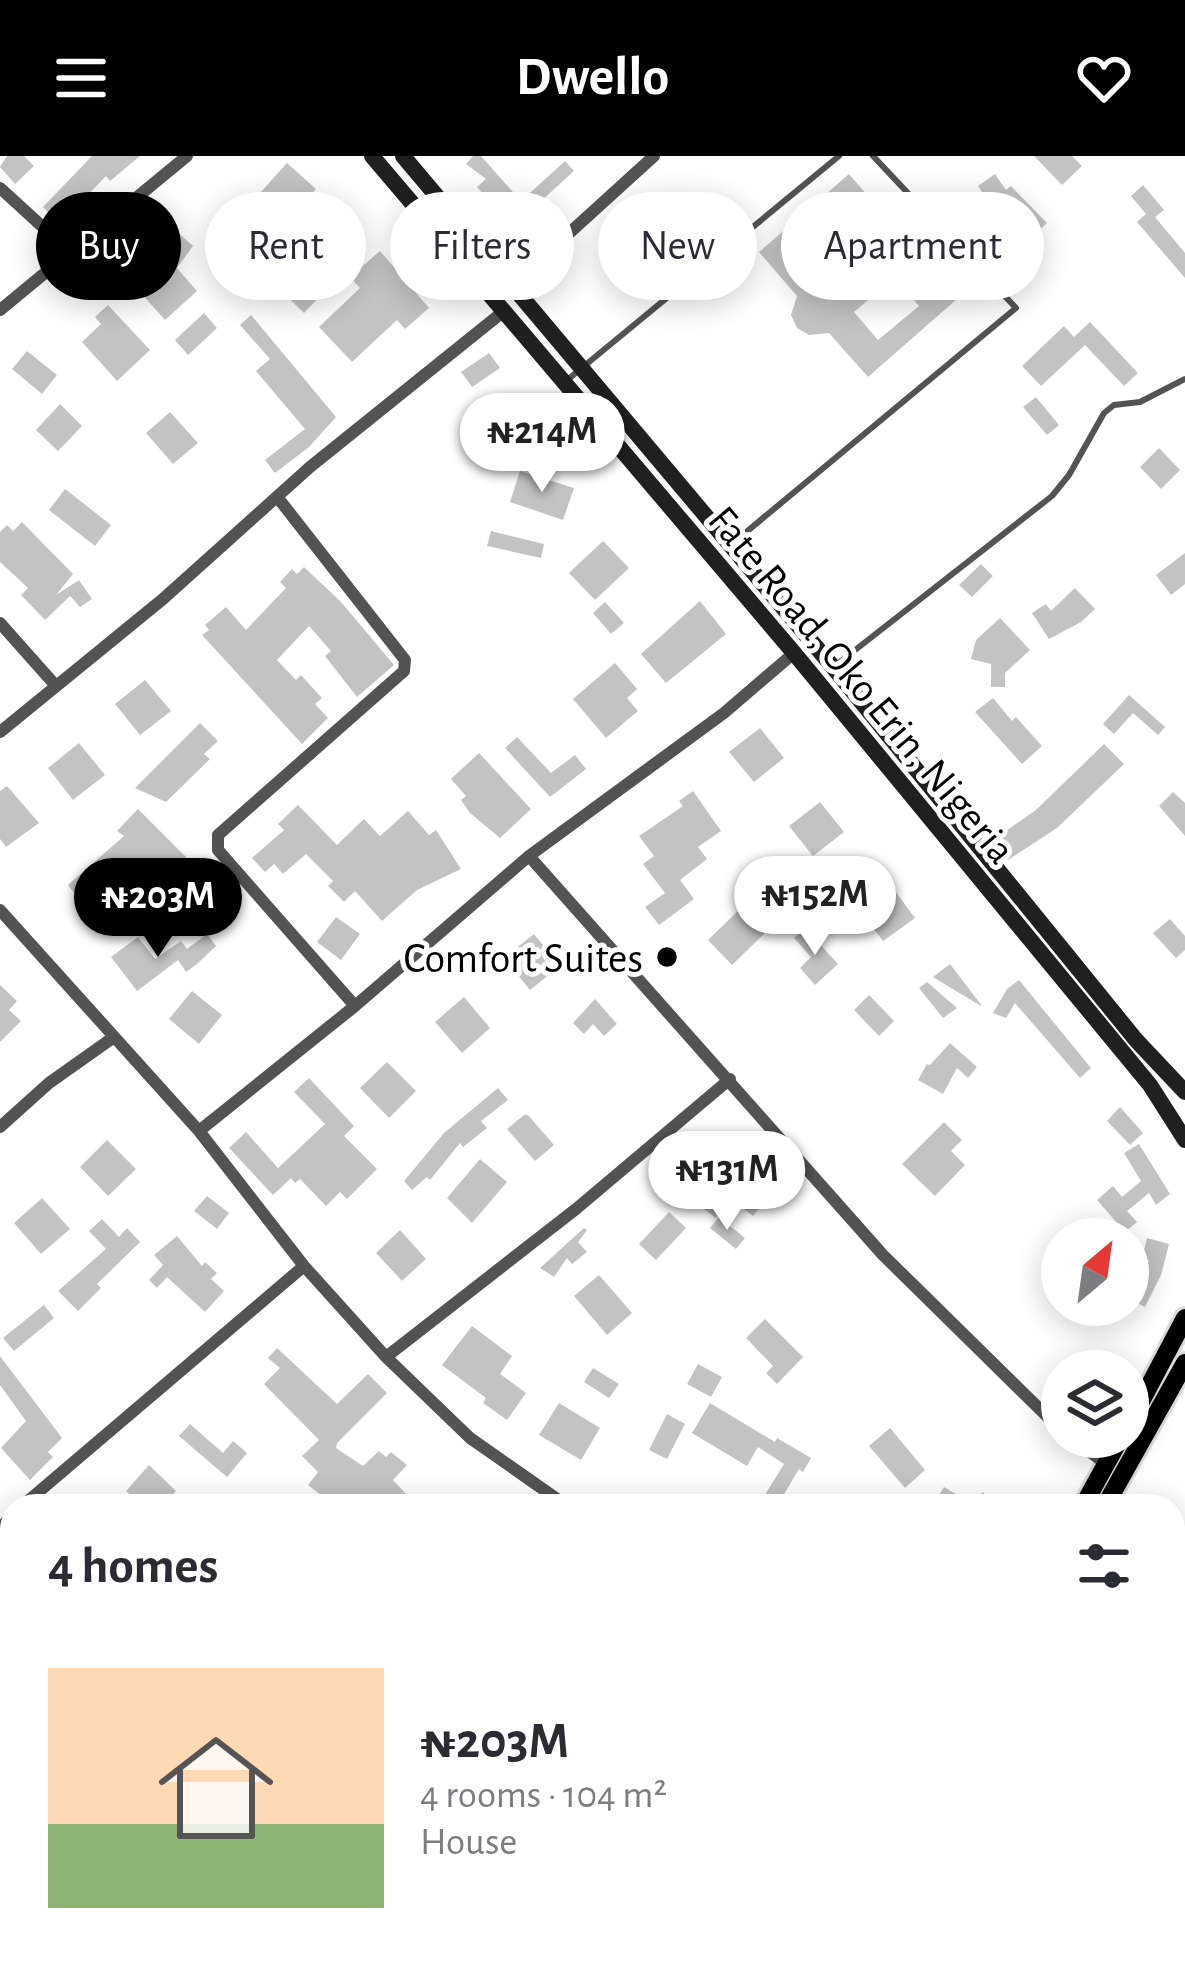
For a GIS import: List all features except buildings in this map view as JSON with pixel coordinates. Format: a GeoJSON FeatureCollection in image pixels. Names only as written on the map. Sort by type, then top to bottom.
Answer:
{"type":"FeatureCollection","features":[{"type":"Feature","properties":{"kind":"main road"},"geometry":{"type":"LineString","coordinates":[[1149,1386],[1185,1318]]}},
{"type":"Feature","properties":{"kind":"main road"},"geometry":{"type":"LineString","coordinates":[[1112,1494],[1185,1364]]}},
{"type":"Feature","properties":{"kind":"main road"},"geometry":{"type":"LineString","coordinates":[[1090,1494],[1109,1458]]}},
{"type":"Feature","properties":{"kind":"street"},"geometry":{"type":"LineString","coordinates":[[142,192],[187,156]]}},
{"type":"Feature","properties":{"kind":"street","name":"Fate Road, Oko Erin, Nigeria"},"geometry":{"type":"LineString","coordinates":[[372,156],[794,653],[1150,1085],[1185,1140]]}},
{"type":"Feature","properties":{"kind":"street","name":"Fate Road, Oko Erin, Nigeria"},"geometry":{"type":"LineString","coordinates":[[403,156],[433,192]]}},
{"type":"Feature","properties":{"kind":"street"},"geometry":{"type":"LineString","coordinates":[[574,229],[654,156]]}},
{"type":"Feature","properties":{"kind":"street"},"geometry":{"type":"LineString","coordinates":[[0,188],[36,221]]}},
{"type":"Feature","properties":{"kind":"street"},"geometry":{"type":"LineString","coordinates":[[0,310],[36,279]]}},
{"type":"Feature","properties":{"kind":"street","name":"Fate Road, Oko Erin, Nigeria"},"geometry":{"type":"LineString","coordinates":[[523,300],[833,667],[1136,1040],[1185,1092]]}},
{"type":"Feature","properties":{"kind":"street"},"geometry":{"type":"LineString","coordinates":[[0,732],[310,467],[504,311]]}},
{"type":"Feature","properties":{"kind":"street"},"geometry":{"type":"LineString","coordinates":[[278,498],[405,660],[404,671],[218,836],[218,850],[355,1006]]}},
{"type":"Feature","properties":{"kind":"street"},"geometry":{"type":"LineString","coordinates":[[0,622],[56,686]]}},
{"type":"Feature","properties":{"kind":"street"},"geometry":{"type":"LineString","coordinates":[[200,1130],[355,1006],[529,856],[724,713],[794,653]]}},
{"type":"Feature","properties":{"kind":"street"},"geometry":{"type":"LineString","coordinates":[[529,856],[883,1255],[1041,1410]]}},
{"type":"Feature","properties":{"kind":"street"},"geometry":{"type":"LineString","coordinates":[[0,910],[200,1130],[304,1266],[386,1357],[470,1438],[550,1494]]}},
{"type":"Feature","properties":{"kind":"street"},"geometry":{"type":"LineString","coordinates":[[0,1127],[114,1037]]}},
{"type":"Feature","properties":{"kind":"street"},"geometry":{"type":"LineString","coordinates":[[386,1357],[576,1209],[730,1078]]}},
{"type":"Feature","properties":{"kind":"street"},"geometry":{"type":"LineString","coordinates":[[36,1494],[304,1266]]}},
{"type":"Feature","properties":{"kind":"street"},"geometry":{"type":"LineString","coordinates":[[1098,1458],[1106,1464]]}},
{"type":"Feature","properties":{"kind":"lane"},"geometry":{"type":"LineString","coordinates":[[563,383],[839,156]]}},
{"type":"Feature","properties":{"kind":"lane"},"geometry":{"type":"LineString","coordinates":[[730,545],[1016,308],[873,156]]}},
{"type":"Feature","properties":{"kind":"lane"},"geometry":{"type":"LineString","coordinates":[[833,667],[1052,496],[1103,413],[1114,405],[1140,403],[1183,384]]}},
{"type":"Feature","properties":{"kind":"place","name":"Comfort Suites"},"geometry":{"type":"Point","coordinates":[667,957]}}]}
